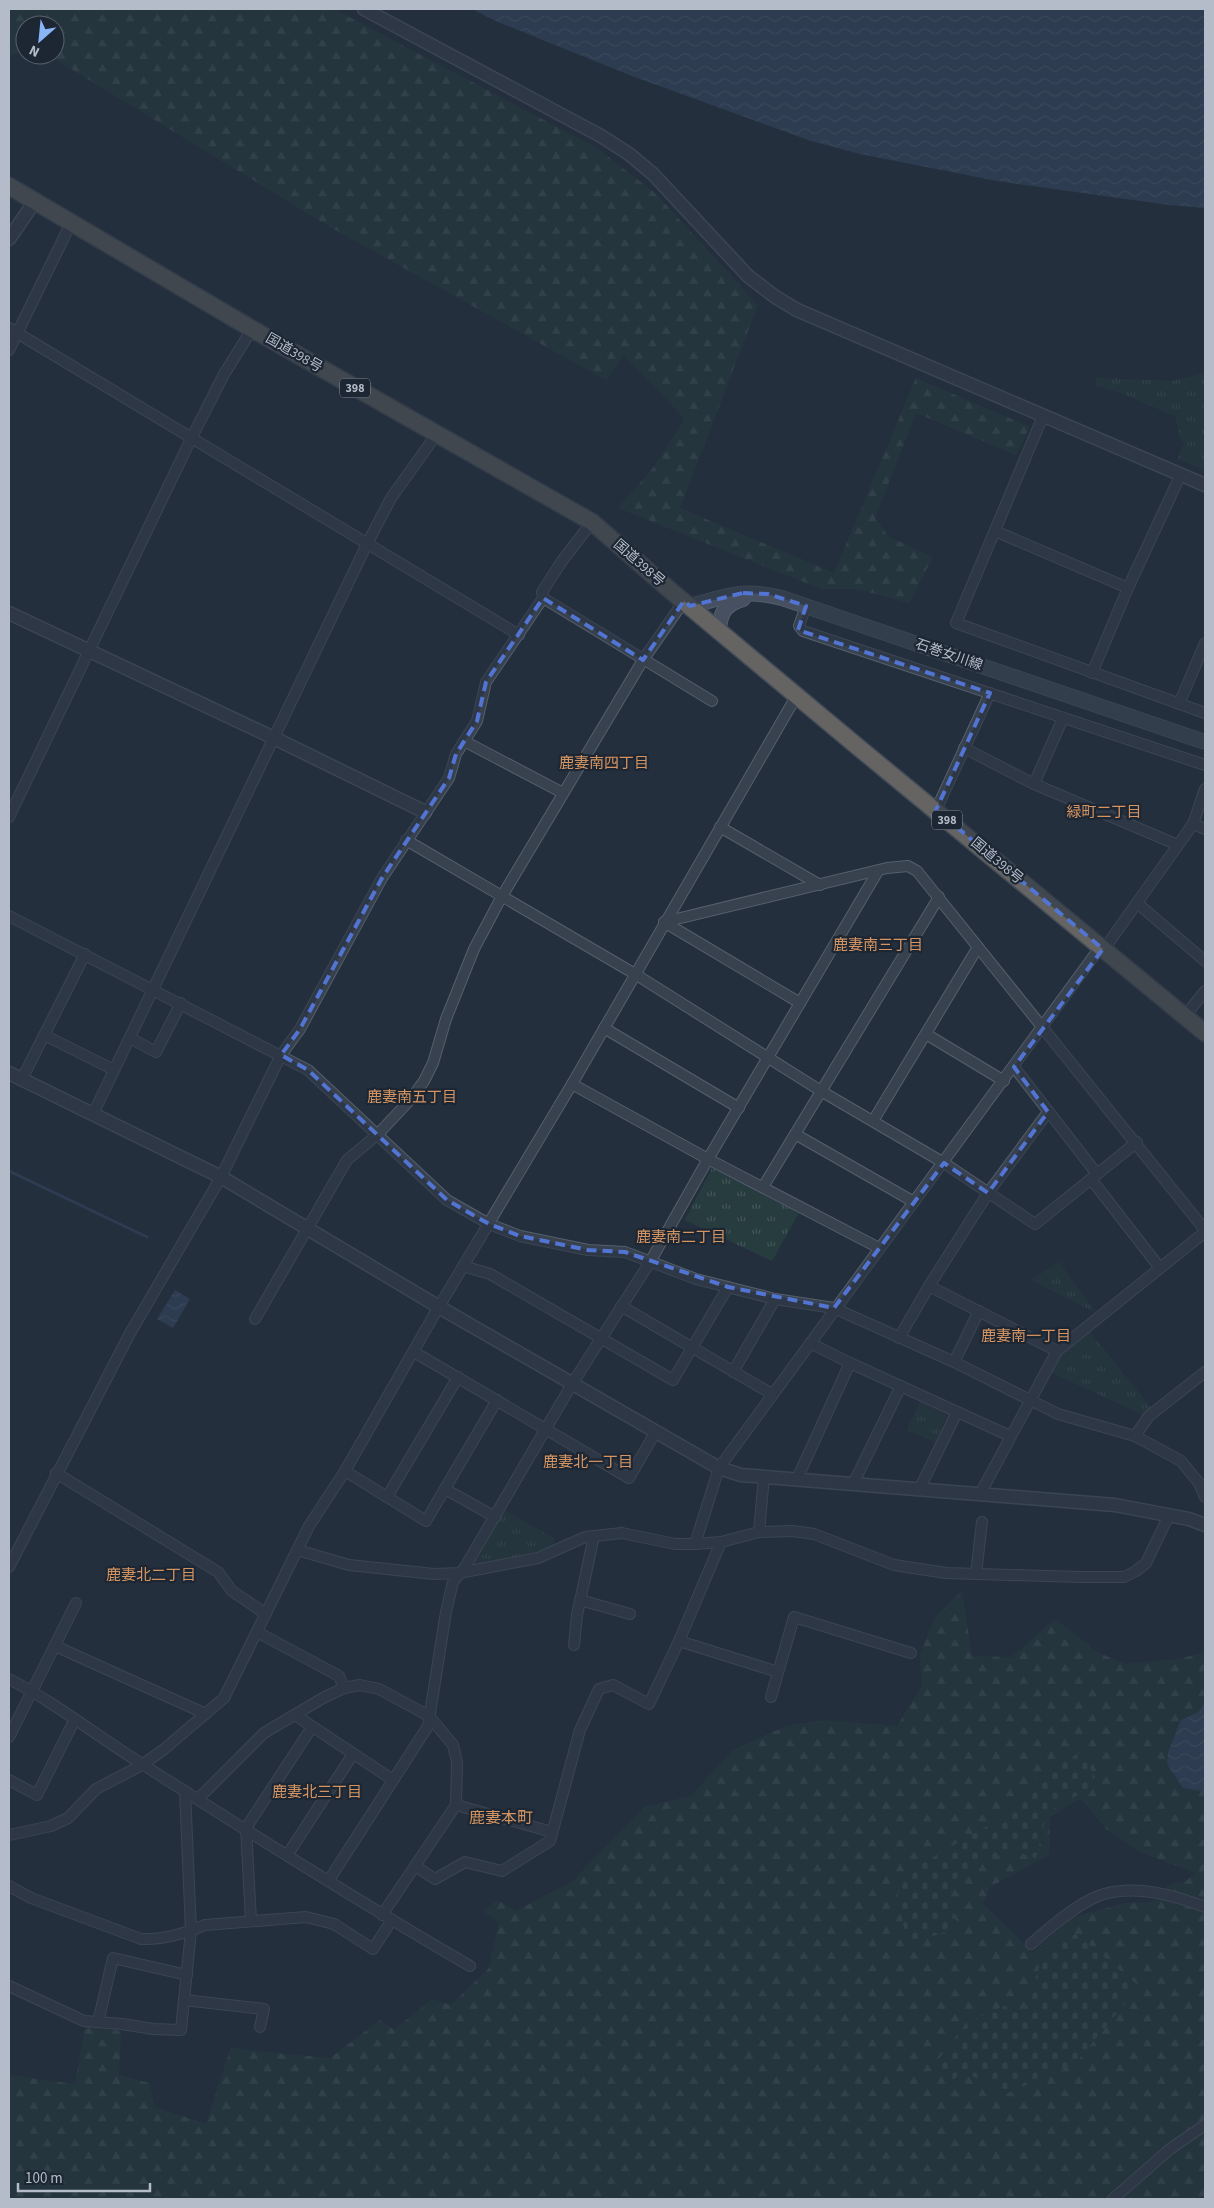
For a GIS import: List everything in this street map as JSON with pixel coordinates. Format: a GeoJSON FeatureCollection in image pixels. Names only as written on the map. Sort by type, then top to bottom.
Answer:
{"type":"FeatureCollection","features":[{"type":"Feature","properties":{"kind":"highway","name":"国道398号"},"geometry":{"type":"LineString","coordinates":[[9,186],[252,329],[592,522],[687,604],[1205,1033]]}},
{"type":"Feature","properties":{"kind":"main road","name":"石巻女川線"},"geometry":{"type":"LineString","coordinates":[[687,604],[743,593],[768,594],[1205,742]]}},
{"type":"Feature","properties":{"kind":"main road"},"geometry":{"type":"LineString","coordinates":[[719,630],[721,618],[731,603],[745,598],[768,594]]}},
{"type":"Feature","properties":{"kind":"street"},"geometry":{"type":"LineString","coordinates":[[364,9],[602,136],[629,154],[672,194],[748,276],[774,296],[797,310],[1205,485]]}},
{"type":"Feature","properties":{"kind":"street"},"geometry":{"type":"LineString","coordinates":[[9,239],[34,201]]}},
{"type":"Feature","properties":{"kind":"street"},"geometry":{"type":"LineString","coordinates":[[9,350],[13,331],[71,223]]}},
{"type":"Feature","properties":{"kind":"street"},"geometry":{"type":"LineString","coordinates":[[9,817],[191,439],[223,376],[252,329]]}},
{"type":"Feature","properties":{"kind":"street"},"geometry":{"type":"LineString","coordinates":[[13,331],[519,635]]}},
{"type":"Feature","properties":{"kind":"street"},"geometry":{"type":"LineString","coordinates":[[1043,416],[956,623],[1205,713]]}},
{"type":"Feature","properties":{"kind":"street"},"geometry":{"type":"LineString","coordinates":[[93,1114],[367,544],[391,498],[436,434]]}},
{"type":"Feature","properties":{"kind":"street"},"geometry":{"type":"LineString","coordinates":[[1092,673],[1128,588],[1181,474]]}},
{"type":"Feature","properties":{"kind":"street"},"geometry":{"type":"LineString","coordinates":[[9,1567],[129,1334],[220,1177],[281,1055],[300,1029],[382,878],[449,778],[456,754],[477,721],[486,682],[543,598],[542,592],[545,586],[592,522]]}},
{"type":"Feature","properties":{"kind":"street"},"geometry":{"type":"LineString","coordinates":[[995,531],[1128,588]]}},
{"type":"Feature","properties":{"kind":"street"},"geometry":{"type":"LineString","coordinates":[[543,598],[712,701]]}},
{"type":"Feature","properties":{"kind":"street"},"geometry":{"type":"LineString","coordinates":[[255,1320],[347,1160],[378,1134],[410,1100],[424,1081],[433,1062],[446,1019],[474,949],[502,896],[643,660],[687,604]]}},
{"type":"Feature","properties":{"kind":"street"},"geometry":{"type":"LineString","coordinates":[[806,606],[799,626],[803,631],[1205,765]]}},
{"type":"Feature","properties":{"kind":"street"},"geometry":{"type":"LineString","coordinates":[[9,613],[274,738],[425,812]]}},
{"type":"Feature","properties":{"kind":"street"},"geometry":{"type":"LineString","coordinates":[[1179,704],[1205,643]]}},
{"type":"Feature","properties":{"kind":"street"},"geometry":{"type":"LineString","coordinates":[[936,810],[990,693]]}},
{"type":"Feature","properties":{"kind":"street"},"geometry":{"type":"LineString","coordinates":[[9,1835],[51,1826],[68,1818],[96,1789],[142,1765],[224,1698],[309,1526],[345,1471],[797,695]]}},
{"type":"Feature","properties":{"kind":"street"},"geometry":{"type":"LineString","coordinates":[[1034,784],[1063,718]]}},
{"type":"Feature","properties":{"kind":"street"},"geometry":{"type":"LineString","coordinates":[[464,741],[563,793]]}},
{"type":"Feature","properties":{"kind":"street"},"geometry":{"type":"LineString","coordinates":[[964,748],[1034,784],[1178,845]]}},
{"type":"Feature","properties":{"kind":"street"},"geometry":{"type":"LineString","coordinates":[[695,1544],[719,1468],[834,1308],[1004,1081],[1042,1026],[1137,903],[1193,824],[1205,789]]}},
{"type":"Feature","properties":{"kind":"street"},"geometry":{"type":"LineString","coordinates":[[1193,824],[1205,829]]}},
{"type":"Feature","properties":{"kind":"street"},"geometry":{"type":"LineString","coordinates":[[720,827],[820,885]]}},
{"type":"Feature","properties":{"kind":"street"},"geometry":{"type":"LineString","coordinates":[[406,840],[635,974],[821,1091],[944,1163],[1035,1224],[1137,1142]]}},
{"type":"Feature","properties":{"kind":"street"},"geometry":{"type":"LineString","coordinates":[[664,922],[900,866],[908,866],[917,871],[1137,1142],[1205,1231],[1057,1351],[980,1494]]}},
{"type":"Feature","properties":{"kind":"street"},"geometry":{"type":"LineString","coordinates":[[329,1880],[428,1726],[446,1612],[453,1582],[458,1573],[465,1567],[572,1384],[650,1262],[708,1159],[878,871]]}},
{"type":"Feature","properties":{"kind":"street"},"geometry":{"type":"LineString","coordinates":[[763,1187],[939,898]]}},
{"type":"Feature","properties":{"kind":"street"},"geometry":{"type":"LineString","coordinates":[[1137,903],[1205,960]]}},
{"type":"Feature","properties":{"kind":"street"},"geometry":{"type":"LineString","coordinates":[[9,916],[308,1070],[447,1200],[489,1224],[520,1236],[588,1250],[625,1252],[696,1279],[775,1299],[834,1308],[954,1362],[1058,1414],[1135,1436],[1181,1461],[1199,1483],[1205,1497]]}},
{"type":"Feature","properties":{"kind":"street"},"geometry":{"type":"LineString","coordinates":[[664,922],[800,1003]]}},
{"type":"Feature","properties":{"kind":"street"},"geometry":{"type":"LineString","coordinates":[[873,1121],[978,947]]}},
{"type":"Feature","properties":{"kind":"street"},"geometry":{"type":"LineString","coordinates":[[22,1079],[85,954]]}},
{"type":"Feature","properties":{"kind":"street"},"geometry":{"type":"LineString","coordinates":[[1185,1016],[1205,991]]}},
{"type":"Feature","properties":{"kind":"street"},"geometry":{"type":"LineString","coordinates":[[130,1038],[156,1052],[182,1004]]}},
{"type":"Feature","properties":{"kind":"street"},"geometry":{"type":"LineString","coordinates":[[604,1028],[739,1108]]}},
{"type":"Feature","properties":{"kind":"street"},"geometry":{"type":"LineString","coordinates":[[926,1034],[1004,1081]]}},
{"type":"Feature","properties":{"kind":"street"},"geometry":{"type":"LineString","coordinates":[[44,1035],[114,1070]]}},
{"type":"Feature","properties":{"kind":"street"},"geometry":{"type":"LineString","coordinates":[[1014,1067],[1160,1268]]}},
{"type":"Feature","properties":{"kind":"street"},"geometry":{"type":"LineString","coordinates":[[9,1072],[220,1177],[655,1433],[719,1468],[741,1475],[1115,1505],[1189,1518],[1205,1525]]}},
{"type":"Feature","properties":{"kind":"street"},"geometry":{"type":"LineString","coordinates":[[572,1084],[708,1159],[879,1248]]}},
{"type":"Feature","properties":{"kind":"street"},"geometry":{"type":"LineString","coordinates":[[899,1338],[929,1286],[988,1193],[1048,1112]]}},
{"type":"Feature","properties":{"kind":"street"},"geometry":{"type":"LineString","coordinates":[[795,1134],[914,1202]]}},
{"type":"Feature","properties":{"kind":"street"},"geometry":{"type":"LineString","coordinates":[[463,1266],[490,1274],[673,1380],[728,1287]]}},
{"type":"Feature","properties":{"kind":"street"},"geometry":{"type":"LineString","coordinates":[[929,1286],[1057,1351]]}},
{"type":"Feature","properties":{"kind":"street"},"geometry":{"type":"LineString","coordinates":[[733,1372],[775,1299]]}},
{"type":"Feature","properties":{"kind":"street"},"geometry":{"type":"LineString","coordinates":[[621,1306],[772,1394]]}},
{"type":"Feature","properties":{"kind":"street"},"geometry":{"type":"LineString","coordinates":[[954,1362],[979,1312]]}},
{"type":"Feature","properties":{"kind":"street"},"geometry":{"type":"LineString","coordinates":[[810,1343],[1010,1436]]}},
{"type":"Feature","properties":{"kind":"street"},"geometry":{"type":"LineString","coordinates":[[414,1352],[629,1478],[655,1433]]}},
{"type":"Feature","properties":{"kind":"street"},"geometry":{"type":"LineString","coordinates":[[797,1479],[850,1363]]}},
{"type":"Feature","properties":{"kind":"street"},"geometry":{"type":"LineString","coordinates":[[1135,1436],[1149,1416],[1205,1372]]}},
{"type":"Feature","properties":{"kind":"street"},"geometry":{"type":"LineString","coordinates":[[387,1497],[458,1377]]}},
{"type":"Feature","properties":{"kind":"street"},"geometry":{"type":"LineString","coordinates":[[854,1484],[901,1386]]}},
{"type":"Feature","properties":{"kind":"street"},"geometry":{"type":"LineString","coordinates":[[345,1471],[426,1521],[498,1400]]}},
{"type":"Feature","properties":{"kind":"street"},"geometry":{"type":"LineString","coordinates":[[919,1490],[957,1412]]}},
{"type":"Feature","properties":{"kind":"street"},"geometry":{"type":"LineString","coordinates":[[56,1473],[218,1572],[232,1591],[266,1614]]}},
{"type":"Feature","properties":{"kind":"street"},"geometry":{"type":"LineString","coordinates":[[759,1532],[764,1476]]}},
{"type":"Feature","properties":{"kind":"street"},"geometry":{"type":"LineString","coordinates":[[445,1489],[495,1517]]}},
{"type":"Feature","properties":{"kind":"street"},"geometry":{"type":"LineString","coordinates":[[297,1550],[349,1565],[434,1574],[458,1573],[538,1558],[585,1537],[622,1533],[675,1544],[695,1544],[721,1542],[759,1532],[793,1531],[814,1534],[894,1565],[946,1573],[1124,1577],[1146,1563],[1169,1515]]}},
{"type":"Feature","properties":{"kind":"street"},"geometry":{"type":"LineString","coordinates":[[976,1574],[982,1522]]}},
{"type":"Feature","properties":{"kind":"street"},"geometry":{"type":"LineString","coordinates":[[574,1645],[580,1600],[594,1536]]}},
{"type":"Feature","properties":{"kind":"street"},"geometry":{"type":"LineString","coordinates":[[415,1866],[435,1879],[465,1862],[502,1871],[550,1841],[580,1730],[599,1689],[613,1685],[649,1704],[679,1641],[721,1542]]}},
{"type":"Feature","properties":{"kind":"street"},"geometry":{"type":"LineString","coordinates":[[580,1600],[630,1614]]}},
{"type":"Feature","properties":{"kind":"street"},"geometry":{"type":"LineString","coordinates":[[9,1737],[76,1603]]}},
{"type":"Feature","properties":{"kind":"street"},"geometry":{"type":"LineString","coordinates":[[771,1697],[794,1617],[911,1653]]}},
{"type":"Feature","properties":{"kind":"street"},"geometry":{"type":"LineString","coordinates":[[257,1632],[338,1676],[344,1688]]}},
{"type":"Feature","properties":{"kind":"street"},"geometry":{"type":"LineString","coordinates":[[679,1641],[778,1672]]}},
{"type":"Feature","properties":{"kind":"street"},"geometry":{"type":"LineString","coordinates":[[55,1646],[206,1714]]}},
{"type":"Feature","properties":{"kind":"street"},"geometry":{"type":"LineString","coordinates":[[9,1678],[76,1719],[142,1765],[288,1854],[382,1915],[470,1966]]}},
{"type":"Feature","properties":{"kind":"street"},"geometry":{"type":"LineString","coordinates":[[198,1798],[264,1733],[323,1698],[344,1688],[360,1685],[378,1689],[429,1716],[453,1745],[458,1762],[456,1805],[382,1915]]}},
{"type":"Feature","properties":{"kind":"street"},"geometry":{"type":"LineString","coordinates":[[295,1715],[393,1780]]}},
{"type":"Feature","properties":{"kind":"street"},"geometry":{"type":"LineString","coordinates":[[9,1780],[37,1795],[76,1719]]}},
{"type":"Feature","properties":{"kind":"street"},"geometry":{"type":"LineString","coordinates":[[251,1921],[246,1828],[312,1727]]}},
{"type":"Feature","properties":{"kind":"street"},"geometry":{"type":"LineString","coordinates":[[288,1854],[353,1754]]}},
{"type":"Feature","properties":{"kind":"street"},"geometry":{"type":"LineString","coordinates":[[9,1986],[84,2020],[154,2029],[181,2030],[191,1931],[185,1790]]}},
{"type":"Feature","properties":{"kind":"street"},"geometry":{"type":"LineString","coordinates":[[456,1805],[552,1832]]}},
{"type":"Feature","properties":{"kind":"street"},"geometry":{"type":"LineString","coordinates":[[9,1886],[32,1898],[141,1939],[191,1931],[204,1925],[306,1917],[334,1924],[373,1949],[392,1920]]}},
{"type":"Feature","properties":{"kind":"street"},"geometry":{"type":"LineString","coordinates":[[1031,1944],[1071,1912],[1102,1895],[1124,1891],[1157,1892],[1182,1898],[1205,1907]]}},
{"type":"Feature","properties":{"kind":"street"},"geometry":{"type":"LineString","coordinates":[[98,2022],[113,1958],[187,1975]]}},
{"type":"Feature","properties":{"kind":"street"},"geometry":{"type":"LineString","coordinates":[[184,2000],[264,2009],[260,2027]]}},
{"type":"Feature","properties":{"kind":"street"},"geometry":{"type":"LineString","coordinates":[[1113,2199],[1170,2149],[1205,2125]]}},
{"type":"Feature","properties":{"kind":"highlighted area"},"geometry":{"type":"Polygon","coordinates":[[[743,593],[768,594],[806,606],[798,630],[990,693],[936,810],[1103,949],[1014,1067],[1048,1112],[988,1193],[944,1163],[834,1308],[728,1287],[625,1252],[588,1250],[520,1236],[489,1224],[447,1200],[308,1070],[281,1055],[300,1029],[382,878],[449,778],[456,754],[477,721],[486,682],[543,598],[643,660],[684,601],[690,606],[743,593]]]}},
{"type":"Feature","properties":{"kind":"green space"},"geometry":{"type":"Polygon","coordinates":[[[9,9],[334,9],[597,148],[655,193],[758,305],[680,508],[834,573],[916,378],[1030,427],[1016,455],[916,413],[875,518],[889,537],[933,557],[909,603],[857,589],[821,589],[618,508],[653,468],[685,419],[624,355],[606,380],[330,227],[64,65],[65,15],[15,15],[15,54],[9,57],[9,9]]]}},
{"type":"Feature","properties":{"kind":"green space"},"geometry":{"type":"Polygon","coordinates":[[[1202,374],[1205,380],[1205,470],[1178,459],[1185,442],[1181,440],[1175,416],[1118,392],[1096,386],[1096,378],[1171,381],[1202,374]]]}},
{"type":"Feature","properties":{"kind":"green space"},"geometry":{"type":"Polygon","coordinates":[[[712,1168],[799,1213],[772,1261],[685,1220],[712,1168]]]}},
{"type":"Feature","properties":{"kind":"green space"},"geometry":{"type":"Polygon","coordinates":[[[1059,1262],[1096,1313],[1031,1280],[1059,1262]]]}},
{"type":"Feature","properties":{"kind":"green space"},"geometry":{"type":"Polygon","coordinates":[[[1090,1332],[1152,1409],[1145,1416],[1050,1372],[1060,1355],[1090,1332]]]}},
{"type":"Feature","properties":{"kind":"green space"},"geometry":{"type":"Polygon","coordinates":[[[920,1402],[947,1415],[935,1442],[907,1430],[920,1402]]]}},
{"type":"Feature","properties":{"kind":"green space"},"geometry":{"type":"Polygon","coordinates":[[[504,1510],[554,1538],[555,1545],[518,1557],[469,1567],[504,1510]]]}},
{"type":"Feature","properties":{"kind":"green space"},"geometry":{"type":"Polygon","coordinates":[[[962,1591],[972,1656],[1012,1657],[1055,1619],[1099,1653],[1126,1664],[1178,1659],[1205,1652],[1205,1703],[1198,1712],[1181,1720],[1203,1791],[1205,1791],[1205,2199],[9,2199],[9,2075],[75,2084],[85,2026],[121,2031],[119,2075],[149,2083],[155,2107],[206,2124],[231,2047],[330,2058],[380,2020],[394,2030],[432,1999],[451,2005],[489,1968],[499,1922],[483,1911],[497,1900],[516,1911],[573,1881],[644,1807],[691,1796],[733,1750],[786,1726],[826,1720],[897,1726],[922,1685],[920,1653],[935,1617],[962,1591]],[[1039,1775],[1004,1816],[916,1867],[948,1900],[951,1882],[1008,1849],[1036,1857],[1047,1812],[1091,1788],[1039,1775]],[[1079,1799],[1050,1817],[1049,1855],[990,1887],[983,1904],[1033,1952],[1073,1917],[1125,1903],[1151,1902],[1171,1884],[1186,1881],[1196,1873],[1140,1852],[1106,1829],[1085,1803],[1079,1799]],[[1076,1934],[1047,1948],[1032,1987],[1030,2004],[1017,2012],[960,2070],[1006,2094],[1138,1986],[1076,1934]]]}},
{"type":"Feature","properties":{"kind":"green space"},"geometry":{"type":"Polygon","coordinates":[[[1081,1752],[1095,1777],[1091,1788],[1047,1812],[1036,1858],[1008,1849],[951,1882],[948,1900],[959,1927],[908,1945],[897,1896],[903,1883],[916,1867],[1004,1816],[1039,1775],[1081,1752]]]}},
{"type":"Feature","properties":{"kind":"green space"},"geometry":{"type":"Polygon","coordinates":[[[1076,1934],[1139,1986],[1075,2064],[1006,2094],[961,2070],[954,2080],[933,2067],[966,2023],[1004,2006],[1017,2012],[1030,2004],[1032,1987],[1047,1948],[1076,1934]]]}},
{"type":"Feature","properties":{"kind":"water"},"geometry":{"type":"Polygon","coordinates":[[[472,9],[1205,9],[1205,208],[1169,205],[997,181],[860,154],[811,141],[632,76],[498,22],[472,9]]]}},
{"type":"Feature","properties":{"kind":"water"},"geometry":{"type":"Polygon","coordinates":[[[175,1290],[190,1299],[173,1328],[157,1319],[175,1290]]]}},
{"type":"Feature","properties":{"kind":"water"},"geometry":{"type":"Polygon","coordinates":[[[1205,1703],[1205,1791],[1203,1791],[1183,1788],[1167,1764],[1168,1752],[1181,1720],[1198,1712],[1205,1703]]]}},
{"type":"Feature","properties":{"kind":"waterway"},"geometry":{"type":"LineString","coordinates":[[9,1171],[147,1237]]}},
{"type":"Feature","properties":{"kind":"district","name":"鹿妻南四丁目"},"geometry":{"type":"Point","coordinates":[604,763]}},
{"type":"Feature","properties":{"kind":"district","name":"緑町二丁目"},"geometry":{"type":"Point","coordinates":[1104,812]}},
{"type":"Feature","properties":{"kind":"district","name":"鹿妻南三丁目"},"geometry":{"type":"Point","coordinates":[878,945]}},
{"type":"Feature","properties":{"kind":"district","name":"鹿妻南五丁目"},"geometry":{"type":"Point","coordinates":[412,1097]}},
{"type":"Feature","properties":{"kind":"district","name":"鹿妻南二丁目"},"geometry":{"type":"Point","coordinates":[681,1237]}},
{"type":"Feature","properties":{"kind":"district","name":"鹿妻南一丁目"},"geometry":{"type":"Point","coordinates":[1026,1336]}},
{"type":"Feature","properties":{"kind":"district","name":"鹿妻北一丁目"},"geometry":{"type":"Point","coordinates":[588,1462]}},
{"type":"Feature","properties":{"kind":"district","name":"鹿妻北二丁目"},"geometry":{"type":"Point","coordinates":[151,1575]}},
{"type":"Feature","properties":{"kind":"district","name":"鹿妻北三丁目"},"geometry":{"type":"Point","coordinates":[317,1792]}},
{"type":"Feature","properties":{"kind":"district","name":"鹿妻本町"},"geometry":{"type":"Point","coordinates":[501,1818]}}]}
